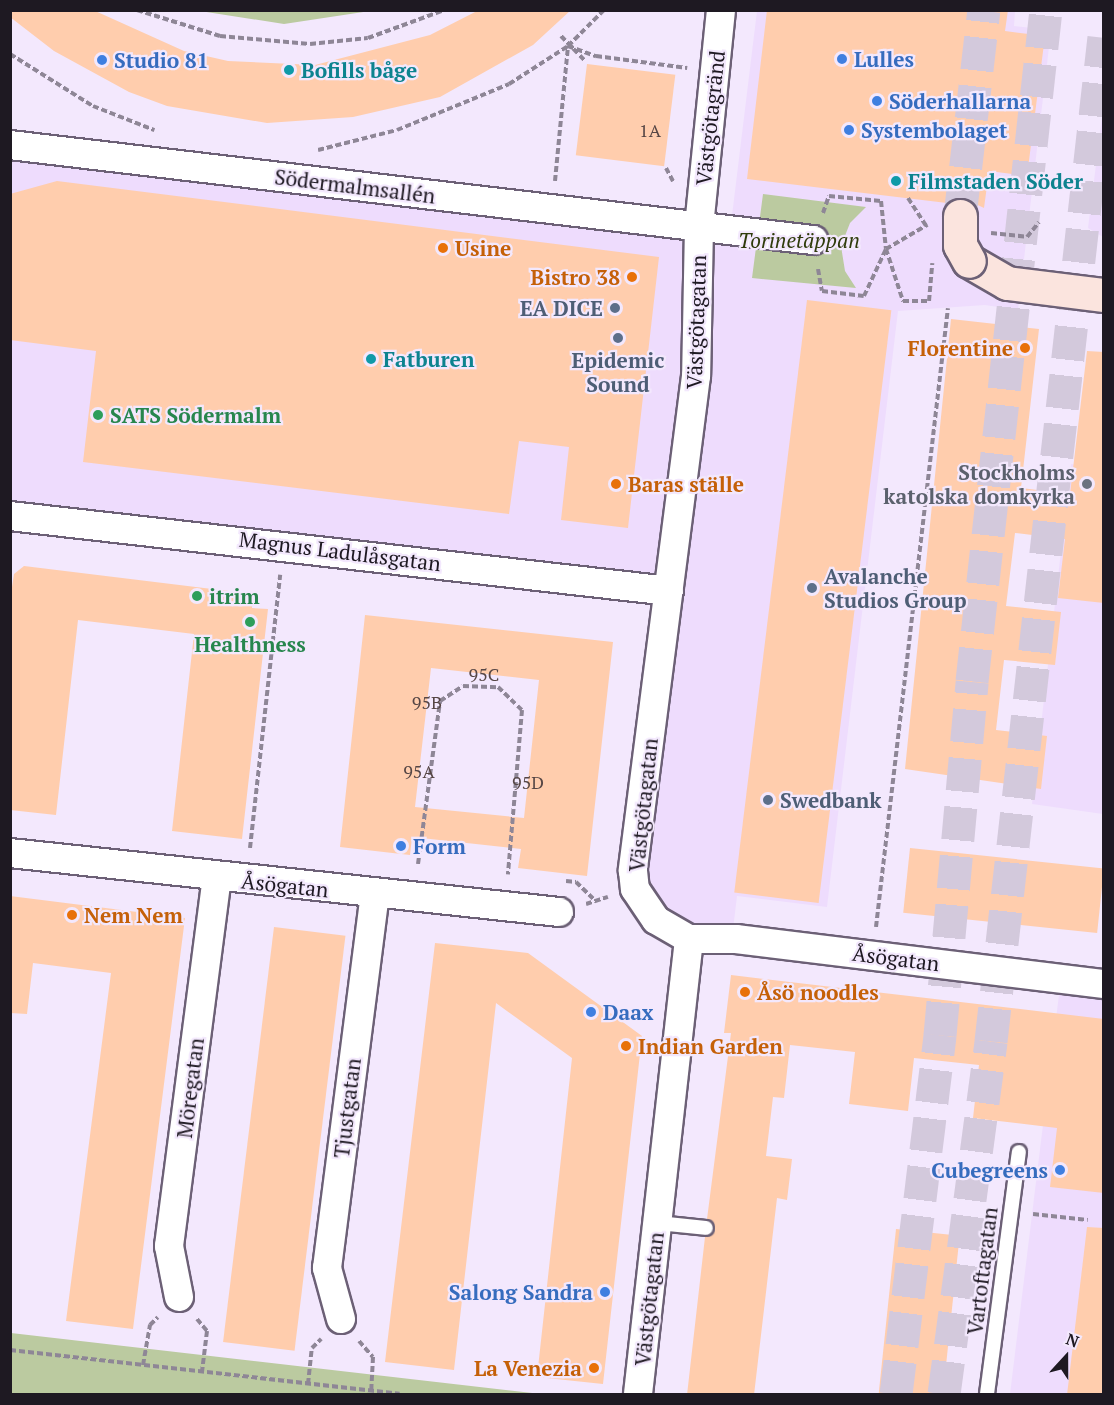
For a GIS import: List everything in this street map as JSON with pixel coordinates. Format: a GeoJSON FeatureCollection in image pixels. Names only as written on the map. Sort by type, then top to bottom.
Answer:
{"type":"FeatureCollection","features":[{"type":"Feature","properties":{"kind":"street","name":"Västgötagränd"},"geometry":{"type":"LineString","coordinates":[[699,226],[721,10]]}},
{"type":"Feature","properties":{"kind":"street","name":"Södermalmsallén"},"geometry":{"type":"LineString","coordinates":[[10,146],[813,240]]}},
{"type":"Feature","properties":{"kind":"street","name":"Västgötagatan"},"geometry":{"type":"LineString","coordinates":[[638,1395],[689,939],[656,920],[635,890],[696,376],[699,226]]}},
{"type":"Feature","properties":{"kind":"street"},"geometry":{"type":"LineString","coordinates":[[970,237],[1007,283],[1104,295]]}},
{"type":"Feature","properties":{"kind":"street","name":"Magnus Ladulåsgatan"},"geometry":{"type":"LineString","coordinates":[[10,516],[283,543],[669,591]]}},
{"type":"Feature","properties":{"kind":"street","name":"Åsögatan"},"geometry":{"type":"LineString","coordinates":[[10,853],[247,882],[559,912]]}},
{"type":"Feature","properties":{"kind":"street","name":"Möregatan"},"geometry":{"type":"LineString","coordinates":[[179,1297],[169,1246],[217,878]]}},
{"type":"Feature","properties":{"kind":"street","name":"Tjustgatan"},"geometry":{"type":"LineString","coordinates":[[341,1319],[327,1268],[375,894]]}},
{"type":"Feature","properties":{"kind":"street","name":"Åsögatan"},"geometry":{"type":"LineString","coordinates":[[689,939],[736,939],[1104,984]]}},
{"type":"Feature","properties":{"kind":"lane","name":"Vartoftagatan"},"geometry":{"type":"LineString","coordinates":[[987,1395],[1019,1152]]}},
{"type":"Feature","properties":{"kind":"lane"},"geometry":{"type":"LineString","coordinates":[[658,1222],[706,1228]]}},
{"type":"Feature","properties":{"kind":"path"},"geometry":{"type":"LineString","coordinates":[[136,10],[220,36],[310,44],[368,38],[444,10]]}},
{"type":"Feature","properties":{"kind":"path"},"geometry":{"type":"LineString","coordinates":[[308,154],[397,130],[508,84],[568,46],[604,10]]}},
{"type":"Feature","properties":{"kind":"path"},"geometry":{"type":"LineString","coordinates":[[561,36],[568,46],[585,61]]}},
{"type":"Feature","properties":{"kind":"path"},"geometry":{"type":"LineString","coordinates":[[568,46],[596,56],[714,72]]}},
{"type":"Feature","properties":{"kind":"path"},"geometry":{"type":"LineString","coordinates":[[552,209],[568,46]]}},
{"type":"Feature","properties":{"kind":"path"},"geometry":{"type":"LineString","coordinates":[[10,54],[93,106],[165,134]]}},
{"type":"Feature","properties":{"kind":"path"},"geometry":{"type":"LineString","coordinates":[[829,196],[881,201],[886,249],[903,301],[929,301]]}},
{"type":"Feature","properties":{"kind":"path"},"geometry":{"type":"LineString","coordinates":[[822,291],[864,296],[886,249],[928,225],[928,217]]}},
{"type":"Feature","properties":{"kind":"path"},"geometry":{"type":"LineString","coordinates":[[970,237],[1027,237],[1039,222]]}},
{"type":"Feature","properties":{"kind":"path"},"geometry":{"type":"LineString","coordinates":[[872,955],[948,308]]}},
{"type":"Feature","properties":{"kind":"path"},"geometry":{"type":"LineString","coordinates":[[247,882],[283,543]]}},
{"type":"Feature","properties":{"kind":"path"},"geometry":{"type":"LineString","coordinates":[[418,864],[440,701],[463,686],[498,687],[522,710],[508,874]]}},
{"type":"Feature","properties":{"kind":"path"},"geometry":{"type":"LineString","coordinates":[[559,912],[635,890]]}},
{"type":"Feature","properties":{"kind":"path"},"geometry":{"type":"LineString","coordinates":[[1011,1212],[1088,1220]]}},
{"type":"Feature","properties":{"kind":"path"},"geometry":{"type":"LineString","coordinates":[[143,1365],[150,1325],[179,1297],[207,1331],[202,1372]]}},
{"type":"Feature","properties":{"kind":"path"},"geometry":{"type":"LineString","coordinates":[[10,1350],[400,1395]]}},
{"type":"Feature","properties":{"kind":"shaded area"},"geometry":{"type":"Polygon","coordinates":[[[757,11],[1015,11],[1014,26],[1051,30],[1018,310],[985,305],[898,311],[827,907],[737,896],[732,938],[686,939],[634,893],[666,593],[11,520],[11,148],[730,232],[757,11]]]}},
{"type":"Feature","properties":{"kind":"shaded area"},"geometry":{"type":"Polygon","coordinates":[[[1103,109],[1104,237],[1088,228],[1103,109]]]}},
{"type":"Feature","properties":{"kind":"shaded area"},"geometry":{"type":"Polygon","coordinates":[[[1071,464],[1103,468],[1103,814],[1032,804],[1071,464]]]}},
{"type":"Feature","properties":{"kind":"shaded area"},"geometry":{"type":"Polygon","coordinates":[[[1061,978],[1103,984],[1103,1394],[1010,1394],[1061,978]]]}},
{"type":"Feature","properties":{"kind":"green space"},"geometry":{"type":"Polygon","coordinates":[[[200,11],[370,11],[284,24],[200,11]]]}},
{"type":"Feature","properties":{"kind":"green space","name":"Torinetäppan"},"geometry":{"type":"Polygon","coordinates":[[[763,194],[866,207],[850,223],[841,246],[845,271],[856,288],[752,278],[763,194]]]}},
{"type":"Feature","properties":{"kind":"green space"},"geometry":{"type":"Polygon","coordinates":[[[11,1333],[541,1394],[11,1394],[11,1333]]]}},
{"type":"Feature","properties":{"kind":"building","name":"Bofills båge"},"geometry":{"type":"Polygon","coordinates":[[[10,10],[93,10],[184,51],[228,61],[315,65],[430,35],[479,10],[571,10],[533,45],[440,97],[353,117],[267,123],[167,106],[129,92],[54,51],[10,17],[10,10]]]}},
{"type":"Feature","properties":{"kind":"building","name":"Söderhallarna"},"geometry":{"type":"Polygon","coordinates":[[[767,10],[1008,10],[1005,31],[1045,36],[1027,176],[989,171],[984,208],[961,197],[947,203],[747,179],[767,10]]]}},
{"type":"Feature","properties":{"kind":"building"},"geometry":{"type":"Polygon","coordinates":[[[587,64],[675,75],[664,166],[576,155],[587,64]]]}},
{"type":"Feature","properties":{"kind":"building","name":"Fatburen"},"geometry":{"type":"Polygon","coordinates":[[[57,181],[659,257],[628,528],[561,520],[569,447],[519,441],[509,514],[83,462],[96,351],[10,340],[10,194],[57,181]]]}},
{"type":"Feature","properties":{"kind":"building"},"geometry":{"type":"Polygon","coordinates":[[[807,300],[891,310],[819,903],[734,893],[807,300]]]}},
{"type":"Feature","properties":{"kind":"building"},"geometry":{"type":"Polygon","coordinates":[[[951,319],[1039,329],[1021,488],[1070,494],[1087,351],[1104,352],[1104,603],[1058,598],[1065,539],[1015,533],[1006,606],[1061,612],[1055,665],[1004,660],[996,730],[1047,736],[1041,789],[905,769],[951,319]]]}},
{"type":"Feature","properties":{"kind":"building"},"geometry":{"type":"Polygon","coordinates":[[[24,566],[253,594],[252,608],[268,609],[242,839],[172,831],[194,634],[78,620],[56,815],[10,810],[10,600],[14,574],[24,566]]]}},
{"type":"Feature","properties":{"kind":"building"},"geometry":{"type":"Polygon","coordinates":[[[365,615],[613,642],[587,876],[518,868],[521,849],[412,837],[410,855],[340,847],[365,615]],[[431,668],[415,807],[524,818],[539,680],[431,668]]]}},
{"type":"Feature","properties":{"kind":"building"},"geometry":{"type":"Polygon","coordinates":[[[910,848],[1104,868],[1097,933],[903,913],[910,848]]]}},
{"type":"Feature","properties":{"kind":"building"},"geometry":{"type":"Polygon","coordinates":[[[10,896],[185,918],[133,1329],[66,1321],[111,973],[33,963],[27,1014],[10,1013],[10,896]]]}},
{"type":"Feature","properties":{"kind":"building"},"geometry":{"type":"Polygon","coordinates":[[[274,927],[345,936],[295,1351],[223,1342],[274,927]]]}},
{"type":"Feature","properties":{"kind":"building"},"geometry":{"type":"Polygon","coordinates":[[[435,943],[528,953],[642,1036],[603,1384],[537,1377],[572,1058],[496,1003],[454,1370],[385,1362],[435,943]]]}},
{"type":"Feature","properties":{"kind":"building"},"geometry":{"type":"Polygon","coordinates":[[[731,975],[1104,1019],[1104,1193],[1050,1187],[1057,1128],[973,1118],[979,1065],[914,1058],[908,1111],[849,1104],[855,1052],[790,1045],[784,1098],[773,1097],[766,1156],[792,1159],[787,1200],[777,1198],[754,1395],[687,1395],[705,1237],[715,1230],[707,1219],[731,1033],[724,1033],[731,975]]]}},
{"type":"Feature","properties":{"kind":"building"},"geometry":{"type":"Polygon","coordinates":[[[1087,1227],[1104,1228],[1104,1395],[1067,1395],[1087,1227]]]}},
{"type":"Feature","properties":{"kind":"building"},"geometry":{"type":"Polygon","coordinates":[[[896,1229],[960,1236],[943,1394],[879,1394],[896,1229]]]}},
{"type":"Feature","properties":{"kind":"tunnel"},"geometry":{"type":"LineString","coordinates":[[960,216],[984,10]]}},
{"type":"Feature","properties":{"kind":"tunnel"},"geometry":{"type":"LineString","coordinates":[[896,1394],[940,1035],[972,681],[1046,10]]}},
{"type":"Feature","properties":{"kind":"tunnel"},"geometry":{"type":"LineString","coordinates":[[944,1394],[991,1041],[1104,37]]}},
{"type":"Feature","properties":{"kind":"place","name":"Lulles"},"geometry":{"type":"Point","coordinates":[842,59]}},
{"type":"Feature","properties":{"kind":"place","name":"Studio 81"},"geometry":{"type":"Point","coordinates":[102,60]}},
{"type":"Feature","properties":{"kind":"place","name":"Bofills båge"},"geometry":{"type":"Point","coordinates":[289,70]}},
{"type":"Feature","properties":{"kind":"place","name":"Söderhallarna"},"geometry":{"type":"Point","coordinates":[877,101]}},
{"type":"Feature","properties":{"kind":"place","name":"Systembolaget"},"geometry":{"type":"Point","coordinates":[849,130]}},
{"type":"Feature","properties":{"kind":"place","name":"Filmstaden Söder"},"geometry":{"type":"Point","coordinates":[896,181]}},
{"type":"Feature","properties":{"kind":"place","name":"Usine"},"geometry":{"type":"Point","coordinates":[443,248]}},
{"type":"Feature","properties":{"kind":"place","name":"Bistro 38"},"geometry":{"type":"Point","coordinates":[632,277]}},
{"type":"Feature","properties":{"kind":"place","name":"EA DICE"},"geometry":{"type":"Point","coordinates":[615,308]}},
{"type":"Feature","properties":{"kind":"place","name":"Epidemic Sound"},"geometry":{"type":"Point","coordinates":[618,338]}},
{"type":"Feature","properties":{"kind":"place","name":"Florentine"},"geometry":{"type":"Point","coordinates":[1025,348]}},
{"type":"Feature","properties":{"kind":"place","name":"Fatburen"},"geometry":{"type":"Point","coordinates":[371,359]}},
{"type":"Feature","properties":{"kind":"place","name":"SATS Södermalm"},"geometry":{"type":"Point","coordinates":[98,415]}},
{"type":"Feature","properties":{"kind":"place","name":"Baras ställe"},"geometry":{"type":"Point","coordinates":[616,484]}},
{"type":"Feature","properties":{"kind":"place","name":"Stockholms katolska domkyrka"},"geometry":{"type":"Point","coordinates":[1087,484]}},
{"type":"Feature","properties":{"kind":"place","name":"Avalanche Studios Group"},"geometry":{"type":"Point","coordinates":[812,588]}},
{"type":"Feature","properties":{"kind":"place","name":"itrim"},"geometry":{"type":"Point","coordinates":[197,596]}},
{"type":"Feature","properties":{"kind":"place","name":"Healthness"},"geometry":{"type":"Point","coordinates":[250,622]}},
{"type":"Feature","properties":{"kind":"place","name":"Swedbank"},"geometry":{"type":"Point","coordinates":[768,800]}},
{"type":"Feature","properties":{"kind":"place","name":"Form"},"geometry":{"type":"Point","coordinates":[401,846]}},
{"type":"Feature","properties":{"kind":"place","name":"Nem Nem"},"geometry":{"type":"Point","coordinates":[72,915]}},
{"type":"Feature","properties":{"kind":"place","name":"Åsö noodles"},"geometry":{"type":"Point","coordinates":[745,992]}},
{"type":"Feature","properties":{"kind":"place","name":"Daax"},"geometry":{"type":"Point","coordinates":[591,1012]}},
{"type":"Feature","properties":{"kind":"place","name":"Indian Garden"},"geometry":{"type":"Point","coordinates":[626,1046]}},
{"type":"Feature","properties":{"kind":"place","name":"Cubegreens"},"geometry":{"type":"Point","coordinates":[1060,1170]}},
{"type":"Feature","properties":{"kind":"place","name":"Salong Sandra"},"geometry":{"type":"Point","coordinates":[605,1292]}},
{"type":"Feature","properties":{"kind":"place","name":"La Venezia"},"geometry":{"type":"Point","coordinates":[594,1368]}}]}
